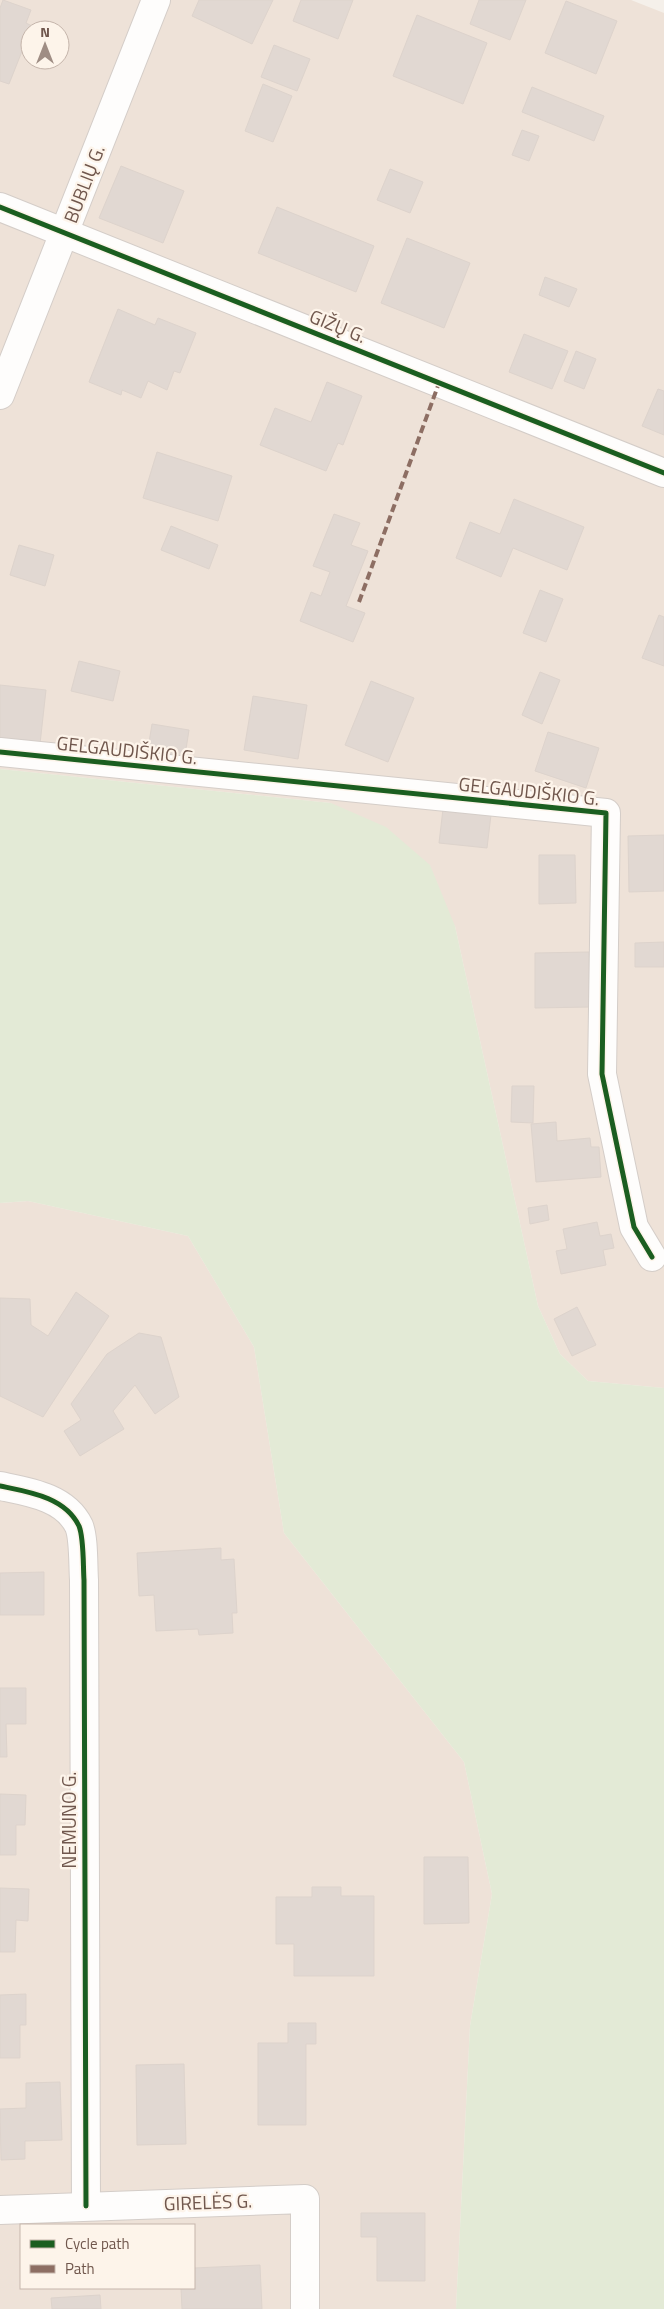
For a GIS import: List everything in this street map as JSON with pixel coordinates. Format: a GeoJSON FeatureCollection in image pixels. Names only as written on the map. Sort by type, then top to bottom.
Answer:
{"type":"FeatureCollection","features":[{"type":"Feature","properties":{"kind":"street","name":"BUBLIŲ G."},"geometry":{"type":"LineString","coordinates":[[0,395],[156,0]]}},
{"type":"Feature","properties":{"kind":"street","name":"GIŽŲ G."},"geometry":{"type":"LineString","coordinates":[[0,207],[664,473]]}},
{"type":"Feature","properties":{"kind":"street","name":"GELGAUDIŠKIO G."},"geometry":{"type":"LineString","coordinates":[[0,752],[606,813],[602,1074],[634,1227],[652,1257]]}},
{"type":"Feature","properties":{"kind":"street","name":"NEMUNO G."},"geometry":{"type":"LineString","coordinates":[[0,1486],[31,1492],[66,1508],[80,1528],[84,1580],[86,2206]]}},
{"type":"Feature","properties":{"kind":"street","name":"GIRELĖS G."},"geometry":{"type":"LineString","coordinates":[[0,2210],[305,2198],[305,2309]]}},
{"type":"Feature","properties":{"kind":"shaded area"},"geometry":{"type":"Polygon","coordinates":[[[0,0],[631,0],[664,13],[664,1388],[588,1381],[560,1354],[538,1306],[455,926],[331,803],[0,769],[0,0]]]}},
{"type":"Feature","properties":{"kind":"shaded area"},"geometry":{"type":"Polygon","coordinates":[[[28,1201],[188,1236],[254,1347],[284,1533],[464,1762],[492,1894],[470,2026],[456,2309],[0,2309],[0,1203],[28,1201]]]}},
{"type":"Feature","properties":{"kind":"green space"},"geometry":{"type":"Polygon","coordinates":[[[0,769],[331,803],[386,827],[430,865],[455,926],[538,1306],[560,1354],[588,1381],[664,1388],[664,2309],[456,2309],[470,2026],[492,1894],[464,1762],[284,1533],[254,1347],[188,1236],[28,1201],[0,1203],[0,769]]]}},
{"type":"Feature","properties":{"kind":"building"},"geometry":{"type":"Polygon","coordinates":[[[3,0],[31,10],[27,20],[20,20],[20,56],[9,84],[0,81],[0,8],[3,0]]]}},
{"type":"Feature","properties":{"kind":"building"},"geometry":{"type":"Polygon","coordinates":[[[199,0],[273,0],[252,44],[192,16],[199,0]]]}},
{"type":"Feature","properties":{"kind":"building"},"geometry":{"type":"Polygon","coordinates":[[[301,0],[353,0],[338,39],[293,21],[301,0]]]}},
{"type":"Feature","properties":{"kind":"building"},"geometry":{"type":"Polygon","coordinates":[[[479,0],[526,0],[510,40],[470,24],[479,0]]]}},
{"type":"Feature","properties":{"kind":"building"},"geometry":{"type":"Polygon","coordinates":[[[566,1],[617,21],[596,74],[545,53],[566,1]]]}},
{"type":"Feature","properties":{"kind":"building"},"geometry":{"type":"Polygon","coordinates":[[[417,15],[487,43],[463,104],[393,76],[417,15]]]}},
{"type":"Feature","properties":{"kind":"building"},"geometry":{"type":"Polygon","coordinates":[[[274,45],[310,59],[297,91],[261,77],[274,45]]]}},
{"type":"Feature","properties":{"kind":"building"},"geometry":{"type":"Polygon","coordinates":[[[263,84],[292,96],[273,142],[245,131],[263,84]]]}},
{"type":"Feature","properties":{"kind":"building"},"geometry":{"type":"Polygon","coordinates":[[[532,87],[604,116],[594,141],[522,112],[532,87]]]}},
{"type":"Feature","properties":{"kind":"building"},"geometry":{"type":"Polygon","coordinates":[[[522,130],[539,136],[529,161],[512,155],[522,130]]]}},
{"type":"Feature","properties":{"kind":"building"},"geometry":{"type":"Polygon","coordinates":[[[121,166],[184,191],[163,243],[99,218],[121,166]]]}},
{"type":"Feature","properties":{"kind":"building"},"geometry":{"type":"Polygon","coordinates":[[[390,169],[423,182],[410,213],[377,200],[390,169]]]}},
{"type":"Feature","properties":{"kind":"building"},"geometry":{"type":"Polygon","coordinates":[[[277,207],[374,246],[356,292],[258,253],[277,207]]]}},
{"type":"Feature","properties":{"kind":"building"},"geometry":{"type":"Polygon","coordinates":[[[407,238],[470,263],[444,328],[381,303],[407,238]]]}},
{"type":"Feature","properties":{"kind":"building"},"geometry":{"type":"Polygon","coordinates":[[[545,277],[577,289],[569,307],[539,295],[545,277]]]}},
{"type":"Feature","properties":{"kind":"building"},"geometry":{"type":"Polygon","coordinates":[[[118,309],[155,325],[158,318],[196,333],[180,373],[174,371],[167,390],[148,381],[141,398],[122,390],[121,395],[89,382],[118,309]]]}},
{"type":"Feature","properties":{"kind":"building"},"geometry":{"type":"Polygon","coordinates":[[[524,334],[568,351],[552,389],[509,372],[524,334]]]}},
{"type":"Feature","properties":{"kind":"building"},"geometry":{"type":"Polygon","coordinates":[[[576,351],[596,359],[584,389],[564,381],[576,351]]]}},
{"type":"Feature","properties":{"kind":"building"},"geometry":{"type":"Polygon","coordinates":[[[327,382],[362,396],[343,445],[338,443],[326,471],[260,445],[275,408],[311,422],[327,382]]]}},
{"type":"Feature","properties":{"kind":"building"},"geometry":{"type":"Polygon","coordinates":[[[658,389],[664,391],[664,435],[642,426],[658,389]]]}},
{"type":"Feature","properties":{"kind":"building"},"geometry":{"type":"Polygon","coordinates":[[[157,452],[232,476],[218,521],[143,498],[157,452]]]}},
{"type":"Feature","properties":{"kind":"building"},"geometry":{"type":"Polygon","coordinates":[[[514,499],[584,527],[567,570],[513,548],[501,577],[456,558],[470,522],[500,534],[514,499]]]}},
{"type":"Feature","properties":{"kind":"building"},"geometry":{"type":"Polygon","coordinates":[[[334,514],[360,523],[351,545],[368,551],[346,606],[365,613],[353,642],[300,621],[311,592],[321,596],[330,572],[313,566],[334,514]]]}},
{"type":"Feature","properties":{"kind":"building"},"geometry":{"type":"Polygon","coordinates":[[[171,526],[218,545],[209,569],[161,550],[171,526]]]}},
{"type":"Feature","properties":{"kind":"building"},"geometry":{"type":"Polygon","coordinates":[[[19,545],[54,555],[45,586],[10,575],[19,545]]]}},
{"type":"Feature","properties":{"kind":"building"},"geometry":{"type":"Polygon","coordinates":[[[540,590],[563,599],[546,642],[523,633],[540,590]]]}},
{"type":"Feature","properties":{"kind":"building"},"geometry":{"type":"Polygon","coordinates":[[[659,615],[664,617],[664,666],[642,658],[659,615]]]}},
{"type":"Feature","properties":{"kind":"building"},"geometry":{"type":"Polygon","coordinates":[[[79,661],[120,671],[113,701],[71,691],[79,661]]]}},
{"type":"Feature","properties":{"kind":"building"},"geometry":{"type":"Polygon","coordinates":[[[540,672],[560,680],[542,724],[522,715],[540,672]]]}},
{"type":"Feature","properties":{"kind":"building"},"geometry":{"type":"Polygon","coordinates":[[[371,681],[414,698],[388,762],[345,745],[371,681]]]}},
{"type":"Feature","properties":{"kind":"building"},"geometry":{"type":"Polygon","coordinates":[[[0,685],[46,690],[40,744],[0,740],[0,685]]]}},
{"type":"Feature","properties":{"kind":"building"},"geometry":{"type":"Polygon","coordinates":[[[253,696],[307,705],[298,759],[244,750],[253,696]]]}},
{"type":"Feature","properties":{"kind":"building"},"geometry":{"type":"Polygon","coordinates":[[[152,724],[189,730],[184,762],[147,755],[152,724]]]}},
{"type":"Feature","properties":{"kind":"building"},"geometry":{"type":"Polygon","coordinates":[[[548,732],[599,748],[586,788],[535,771],[548,732]]]}},
{"type":"Feature","properties":{"kind":"building"},"geometry":{"type":"Polygon","coordinates":[[[443,809],[491,815],[487,848],[439,843],[443,809]]]}},
{"type":"Feature","properties":{"kind":"building"},"geometry":{"type":"Polygon","coordinates":[[[664,835],[664,891],[629,892],[628,836],[664,835]]]}},
{"type":"Feature","properties":{"kind":"building"},"geometry":{"type":"Polygon","coordinates":[[[539,855],[575,855],[576,903],[539,904],[539,855]]]}},
{"type":"Feature","properties":{"kind":"building"},"geometry":{"type":"Polygon","coordinates":[[[664,942],[664,967],[635,967],[635,943],[664,942]]]}},
{"type":"Feature","properties":{"kind":"building"},"geometry":{"type":"Polygon","coordinates":[[[589,952],[590,1007],[535,1008],[535,953],[589,952]]]}},
{"type":"Feature","properties":{"kind":"building"},"geometry":{"type":"Polygon","coordinates":[[[512,1086],[534,1086],[533,1123],[511,1122],[512,1086]]]}},
{"type":"Feature","properties":{"kind":"building"},"geometry":{"type":"Polygon","coordinates":[[[556,1122],[557,1141],[590,1138],[591,1147],[599,1147],[601,1177],[536,1182],[531,1124],[556,1122]]]}},
{"type":"Feature","properties":{"kind":"building"},"geometry":{"type":"Polygon","coordinates":[[[547,1205],[549,1220],[530,1224],[528,1208],[547,1205]]]}},
{"type":"Feature","properties":{"kind":"building"},"geometry":{"type":"Polygon","coordinates":[[[597,1222],[600,1236],[611,1234],[614,1248],[603,1250],[606,1265],[561,1274],[556,1251],[567,1249],[563,1229],[597,1222]]]}},
{"type":"Feature","properties":{"kind":"building"},"geometry":{"type":"Polygon","coordinates":[[[76,1292],[109,1316],[43,1417],[0,1396],[0,1298],[30,1299],[31,1325],[48,1336],[76,1292]]]}},
{"type":"Feature","properties":{"kind":"building"},"geometry":{"type":"Polygon","coordinates":[[[577,1307],[596,1345],[572,1356],[554,1319],[577,1307]]]}},
{"type":"Feature","properties":{"kind":"building"},"geometry":{"type":"Polygon","coordinates":[[[139,1333],[161,1337],[179,1397],[155,1414],[135,1385],[113,1411],[124,1429],[80,1456],[64,1431],[81,1420],[71,1404],[107,1354],[139,1333]]]}},
{"type":"Feature","properties":{"kind":"building"},"geometry":{"type":"Polygon","coordinates":[[[221,1548],[221,1560],[234,1559],[237,1613],[232,1613],[233,1633],[199,1635],[198,1629],[156,1631],[154,1595],[139,1596],[137,1553],[221,1548]]]}},
{"type":"Feature","properties":{"kind":"building"},"geometry":{"type":"Polygon","coordinates":[[[44,1572],[44,1615],[0,1615],[0,1573],[44,1572]]]}},
{"type":"Feature","properties":{"kind":"building"},"geometry":{"type":"Polygon","coordinates":[[[0,1688],[26,1688],[26,1724],[6,1724],[7,1757],[0,1757],[0,1688]]]}},
{"type":"Feature","properties":{"kind":"building"},"geometry":{"type":"Polygon","coordinates":[[[0,1794],[26,1795],[25,1825],[16,1825],[16,1855],[0,1855],[0,1794]]]}},
{"type":"Feature","properties":{"kind":"building"},"geometry":{"type":"Polygon","coordinates":[[[424,1857],[468,1857],[469,1923],[424,1924],[424,1857]]]}},
{"type":"Feature","properties":{"kind":"building"},"geometry":{"type":"Polygon","coordinates":[[[312,1887],[341,1887],[341,1896],[374,1896],[374,1976],[294,1976],[294,1944],[276,1944],[276,1897],[312,1897],[312,1887]]]}},
{"type":"Feature","properties":{"kind":"building"},"geometry":{"type":"Polygon","coordinates":[[[0,1888],[29,1889],[28,1921],[16,1920],[15,1952],[0,1952],[0,1888]]]}},
{"type":"Feature","properties":{"kind":"building"},"geometry":{"type":"Polygon","coordinates":[[[26,1994],[26,2025],[20,2025],[20,2058],[0,2058],[0,1995],[26,1994]]]}},
{"type":"Feature","properties":{"kind":"building"},"geometry":{"type":"Polygon","coordinates":[[[288,2023],[316,2023],[316,2044],[306,2044],[306,2125],[258,2125],[258,2043],[288,2043],[288,2023]]]}},
{"type":"Feature","properties":{"kind":"building"},"geometry":{"type":"Polygon","coordinates":[[[184,2064],[186,2144],[137,2145],[136,2065],[184,2064]]]}},
{"type":"Feature","properties":{"kind":"building"},"geometry":{"type":"Polygon","coordinates":[[[60,2082],[62,2140],[25,2141],[25,2159],[1,2160],[0,2109],[26,2108],[26,2083],[60,2082]]]}},
{"type":"Feature","properties":{"kind":"building"},"geometry":{"type":"Polygon","coordinates":[[[361,2213],[425,2213],[425,2281],[377,2281],[377,2237],[361,2237],[361,2213]]]}},
{"type":"Feature","properties":{"kind":"building"},"geometry":{"type":"Polygon","coordinates":[[[260,2265],[262,2309],[182,2309],[181,2289],[195,2289],[195,2268],[260,2265]]]}},
{"type":"Feature","properties":{"kind":"building"},"geometry":{"type":"Polygon","coordinates":[[[100,2295],[101,2309],[52,2309],[51,2298],[100,2295]]]}},
{"type":"Feature","properties":{"kind":"marked path"},"geometry":{"type":"LineString","coordinates":[[359,602],[439,383]]}},
{"type":"Feature","properties":{"kind":"cycle path"},"geometry":{"type":"LineString","coordinates":[[0,207],[664,473]]}},
{"type":"Feature","properties":{"kind":"cycle path"},"geometry":{"type":"LineString","coordinates":[[0,752],[606,813],[602,1074],[634,1227],[652,1257]]}},
{"type":"Feature","properties":{"kind":"cycle path"},"geometry":{"type":"LineString","coordinates":[[0,1486],[45,1497],[65,1508],[79,1526],[82,1538],[84,1580],[86,2206]]}}]}
